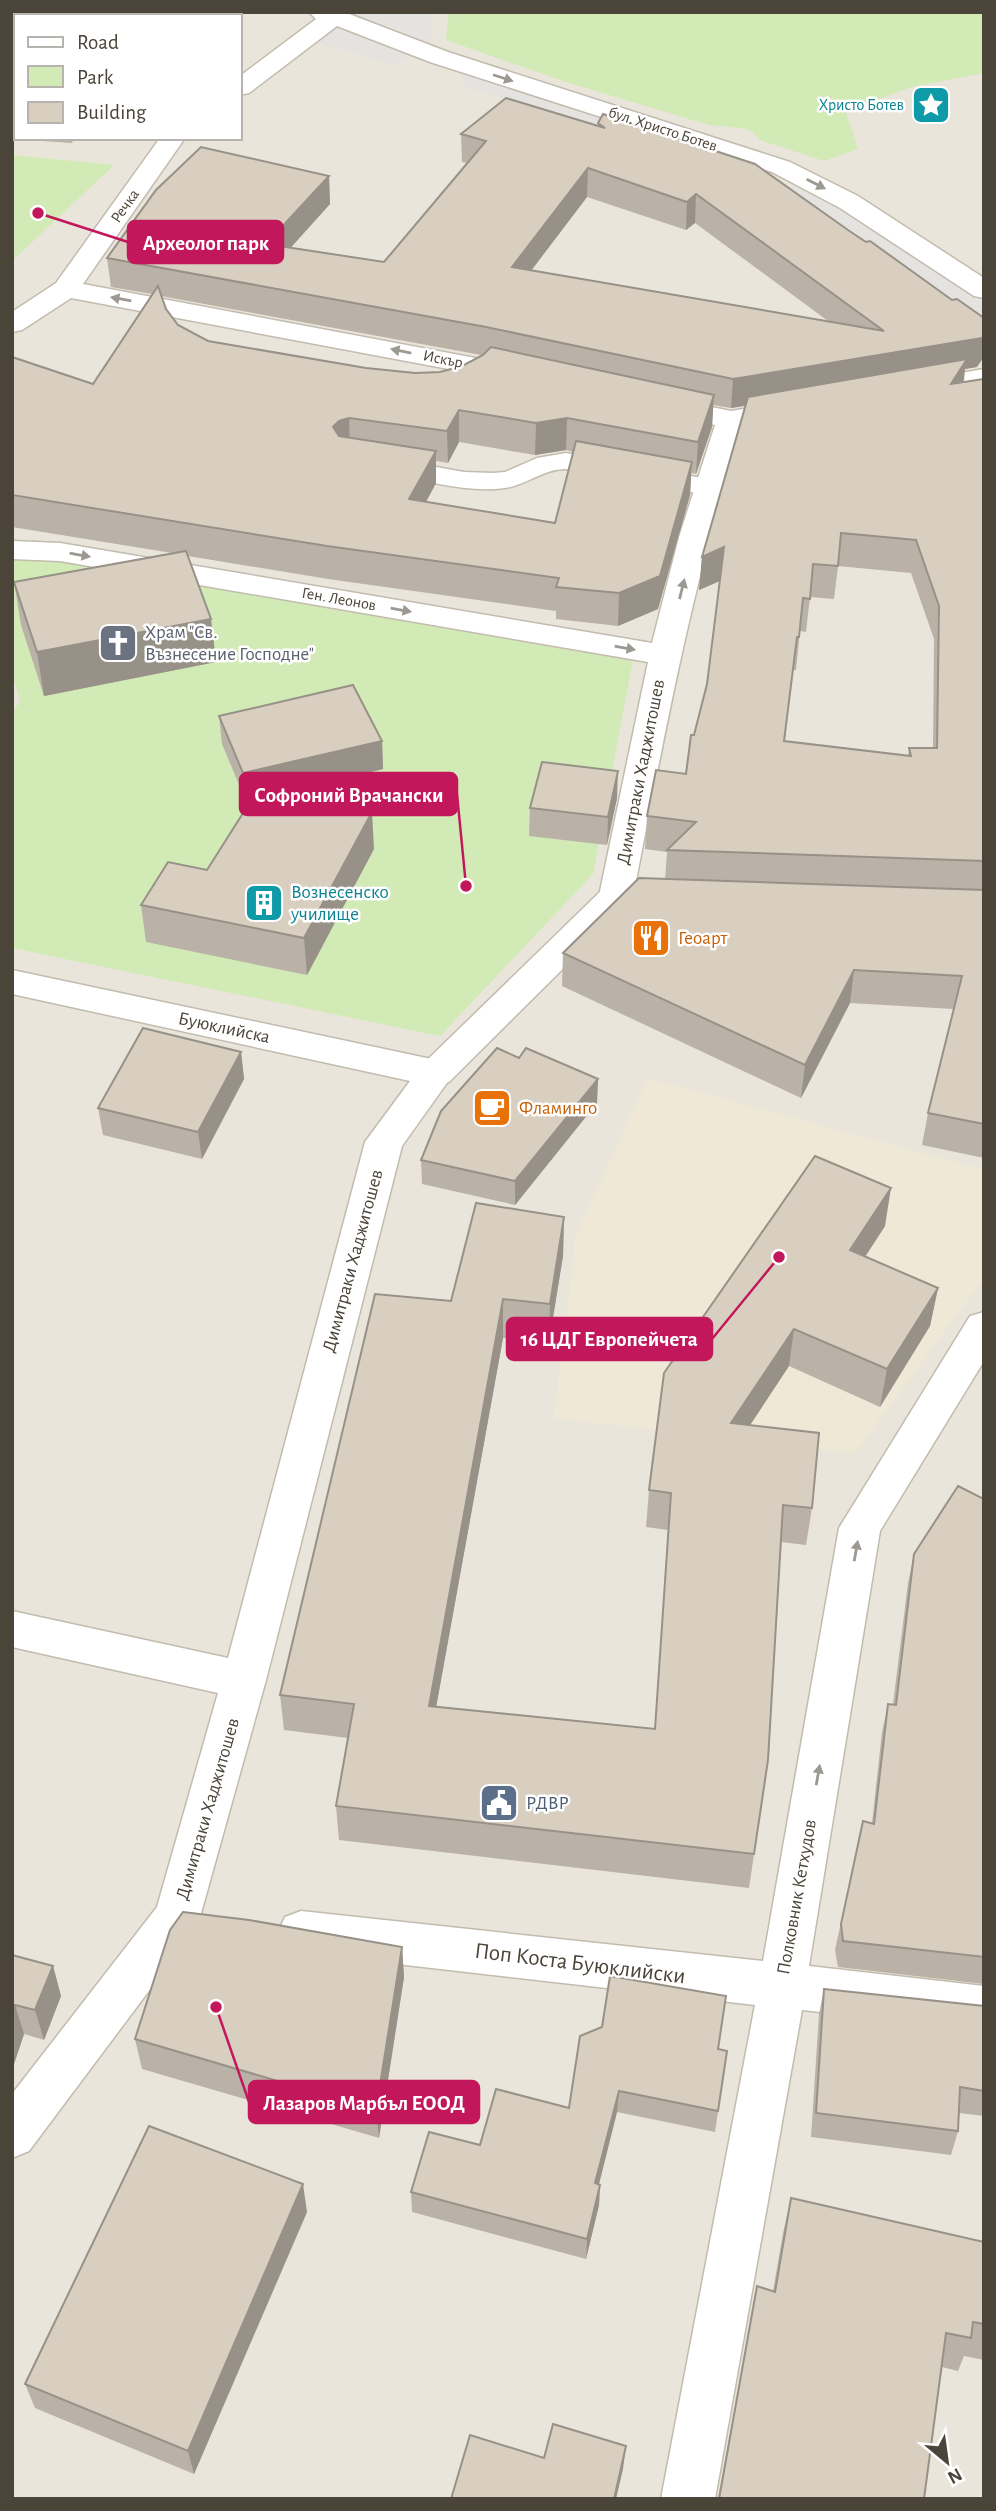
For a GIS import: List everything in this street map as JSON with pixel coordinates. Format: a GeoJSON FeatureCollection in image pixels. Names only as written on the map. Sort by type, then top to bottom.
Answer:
{"type":"FeatureCollection","features":[{"type":"Feature","properties":{"kind":"street","name":"бул. Христо Ботев"},"geometry":{"type":"LineString","coordinates":[[328,14],[439,57],[781,167],[849,202],[984,290]]}},
{"type":"Feature","properties":{"kind":"street"},"geometry":{"type":"LineString","coordinates":[[242,86],[328,14]]}},
{"type":"Feature","properties":{"kind":"street","name":"Речка"},"geometry":{"type":"LineString","coordinates":[[12,324],[66,289],[172,140]]}},
{"type":"Feature","properties":{"kind":"street","name":"Искър"},"geometry":{"type":"LineString","coordinates":[[66,289],[176,319],[486,367],[540,379]]}},
{"type":"Feature","properties":{"kind":"street"},"geometry":{"type":"LineString","coordinates":[[887,394],[984,377]]}},
{"type":"Feature","properties":{"kind":"street"},"geometry":{"type":"LineString","coordinates":[[636,400],[732,421],[822,405]]}},
{"type":"Feature","properties":{"kind":"street","name":"Димитраки Хаджитошев"},"geometry":{"type":"LineString","coordinates":[[12,2134],[218,1922],[244,1680],[384,1142],[436,1073],[616,896],[665,655],[707,486],[732,421]]}},
{"type":"Feature","properties":{"kind":"street","name":"Ген. Леонов"},"geometry":{"type":"LineString","coordinates":[[12,550],[60,552],[665,655]]}},
{"type":"Feature","properties":{"kind":"street"},"geometry":{"type":"LineString","coordinates":[[616,896],[686,898]]}},
{"type":"Feature","properties":{"kind":"street","name":"Буюклийска"},"geometry":{"type":"LineString","coordinates":[[12,982],[436,1073]]}},
{"type":"Feature","properties":{"kind":"street","name":"Полковник Кетхудов"},"geometry":{"type":"LineString","coordinates":[[688,2499],[782,1987],[860,1528],[984,1327]]}},
{"type":"Feature","properties":{"kind":"street"},"geometry":{"type":"LineString","coordinates":[[12,1629],[244,1680]]}},
{"type":"Feature","properties":{"kind":"street","name":"Поп Коста Буюклийски"},"geometry":{"type":"LineString","coordinates":[[218,1922],[984,2008]]}},
{"type":"Feature","properties":{"kind":"lane"},"geometry":{"type":"LineString","coordinates":[[457,388],[470,383],[486,367]]}},
{"type":"Feature","properties":{"kind":"lane"},"geometry":{"type":"LineString","coordinates":[[363,463],[505,481],[524,476],[533,468],[547,462],[566,461],[707,486]]}},
{"type":"Feature","properties":{"kind":"shaded area"},"geometry":{"type":"Polygon","coordinates":[[[12,12],[984,12],[984,2499],[12,2499],[12,12]]]}},
{"type":"Feature","properties":{"kind":"shaded area"},"geometry":{"type":"Polygon","coordinates":[[[357,12],[430,13],[433,37],[396,66],[316,42],[357,12]]]}},
{"type":"Feature","properties":{"kind":"shaded area"},"geometry":{"type":"Polygon","coordinates":[[[461,73],[732,158],[738,173],[463,86],[461,73]]]}},
{"type":"Feature","properties":{"kind":"shaded area"},"geometry":{"type":"Polygon","coordinates":[[[795,178],[984,302],[984,320],[790,189],[795,178]]]}},
{"type":"Feature","properties":{"kind":"shaded area"},"geometry":{"type":"Polygon","coordinates":[[[648,1078],[984,1170],[984,1278],[855,1453],[554,1418],[576,1235],[648,1078]]]}},
{"type":"Feature","properties":{"kind":"green space"},"geometry":{"type":"Polygon","coordinates":[[[449,12],[984,12],[984,73],[911,87],[846,112],[858,149],[824,161],[760,140],[749,129],[709,125],[566,82],[446,40],[449,12]]]}},
{"type":"Feature","properties":{"kind":"green space"},"geometry":{"type":"Polygon","coordinates":[[[12,155],[114,165],[12,261],[12,155]]]}},
{"type":"Feature","properties":{"kind":"green space"},"geometry":{"type":"Polygon","coordinates":[[[21,551],[633,659],[593,874],[440,1036],[12,948],[12,715],[20,700],[12,675],[12,554],[21,551]]]}},
{"type":"Feature","properties":{"kind":"building"},"geometry":{"type":"Polygon","coordinates":[[[16,12],[116,12],[116,14],[16,12]]]}},
{"type":"Feature","properties":{"kind":"building"},"geometry":{"type":"Polygon","coordinates":[[[12,16],[14,17],[14,120],[12,120],[12,16]]]}},
{"type":"Feature","properties":{"kind":"building"},"geometry":{"type":"Polygon","coordinates":[[[506,98],[605,128],[598,123],[603,114],[755,164],[952,300],[957,299],[984,318],[984,335],[982,338],[733,379],[486,327],[107,258],[156,190],[201,147],[329,176],[266,244],[384,262],[486,141],[461,134],[506,98]],[[588,168],[512,267],[884,331],[696,194],[687,202],[588,168]]]}},
{"type":"Feature","properties":{"kind":"building"},"geometry":{"type":"Polygon","coordinates":[[[158,286],[166,309],[178,325],[208,341],[366,368],[415,373],[440,372],[462,366],[483,355],[491,347],[714,395],[698,442],[567,418],[536,423],[459,410],[447,431],[349,418],[339,421],[333,427],[339,436],[436,451],[409,499],[555,523],[576,441],[692,462],[660,576],[619,593],[556,587],[559,578],[327,546],[12,495],[12,357],[93,384],[158,286]]]}},
{"type":"Feature","properties":{"kind":"building"},"geometry":{"type":"Polygon","coordinates":[[[967,359],[951,384],[984,379],[984,861],[667,850],[696,822],[647,816],[656,770],[686,774],[691,735],[694,735],[707,684],[724,547],[702,557],[748,397],[967,359]],[[841,533],[838,566],[813,564],[810,599],[803,598],[784,741],[911,756],[909,748],[937,748],[939,606],[916,540],[841,533]]]}},
{"type":"Feature","properties":{"kind":"building"},"geometry":{"type":"Polygon","coordinates":[[[186,551],[211,619],[37,652],[14,582],[186,551]]]}},
{"type":"Feature","properties":{"kind":"building"},"geometry":{"type":"Polygon","coordinates":[[[353,685],[382,741],[243,773],[219,716],[353,685]]]}},
{"type":"Feature","properties":{"kind":"building"},"geometry":{"type":"Polygon","coordinates":[[[542,762],[618,771],[608,817],[530,808],[542,762]]]}},
{"type":"Feature","properties":{"kind":"building"},"geometry":{"type":"Polygon","coordinates":[[[259,788],[372,812],[304,938],[141,905],[168,862],[207,870],[259,788]]]}},
{"type":"Feature","properties":{"kind":"building"},"geometry":{"type":"Polygon","coordinates":[[[639,878],[984,890],[984,1124],[928,1113],[962,976],[854,970],[805,1065],[563,953],[639,878]]]}},
{"type":"Feature","properties":{"kind":"building"},"geometry":{"type":"Polygon","coordinates":[[[143,1028],[241,1052],[198,1132],[98,1108],[143,1028]]]}},
{"type":"Feature","properties":{"kind":"building"},"geometry":{"type":"Polygon","coordinates":[[[497,1048],[519,1058],[526,1048],[598,1079],[515,1181],[421,1160],[441,1111],[497,1048]]]}},
{"type":"Feature","properties":{"kind":"building"},"geometry":{"type":"Polygon","coordinates":[[[815,1156],[891,1188],[850,1250],[938,1288],[887,1369],[794,1329],[731,1423],[819,1433],[812,1508],[783,1505],[768,1760],[754,1854],[336,1806],[354,1704],[280,1695],[375,1294],[451,1301],[476,1203],[564,1217],[550,1304],[503,1299],[429,1706],[655,1729],[671,1493],[649,1490],[664,1373],[815,1156]]]}},
{"type":"Feature","properties":{"kind":"building"},"geometry":{"type":"Polygon","coordinates":[[[958,1486],[984,1499],[984,1957],[843,1941],[841,1924],[863,1821],[874,1824],[888,1704],[896,1705],[914,1554],[958,1486]]]}},
{"type":"Feature","properties":{"kind":"building"},"geometry":{"type":"Polygon","coordinates":[[[183,1912],[249,1920],[402,1947],[376,2110],[135,2039],[170,1930],[183,1912]]]}},
{"type":"Feature","properties":{"kind":"building"},"geometry":{"type":"Polygon","coordinates":[[[12,1955],[53,1966],[35,2010],[15,2005],[12,2013],[12,1955]]]}},
{"type":"Feature","properties":{"kind":"building"},"geometry":{"type":"Polygon","coordinates":[[[610,1976],[726,1996],[718,2049],[727,2051],[718,2111],[619,2091],[595,2183],[600,2185],[587,2239],[411,2192],[429,2132],[480,2145],[496,2089],[569,2108],[580,2036],[602,2027],[610,1976]]]}},
{"type":"Feature","properties":{"kind":"building"},"geometry":{"type":"Polygon","coordinates":[[[824,1989],[984,2006],[984,2091],[960,2087],[958,2131],[816,2113],[824,1989]]]}},
{"type":"Feature","properties":{"kind":"building"},"geometry":{"type":"Polygon","coordinates":[[[149,2126],[303,2184],[188,2451],[25,2384],[149,2126]]]}},
{"type":"Feature","properties":{"kind":"building"},"geometry":{"type":"Polygon","coordinates":[[[791,2198],[984,2242],[984,2324],[973,2322],[971,2338],[946,2333],[924,2499],[719,2499],[757,2286],[775,2292],[791,2198]]]}},
{"type":"Feature","properties":{"kind":"building"},"geometry":{"type":"Polygon","coordinates":[[[553,2424],[626,2446],[614,2499],[451,2499],[470,2435],[544,2458],[553,2424]]]}},
{"type":"Feature","properties":{"kind":"place","name":"Христо Ботев"},"geometry":{"type":"Point","coordinates":[931,105]}},
{"type":"Feature","properties":{"kind":"place","name":"Археолог парк"},"geometry":{"type":"Point","coordinates":[38,213]}},
{"type":"Feature","properties":{"kind":"place","name":"Храм \"Св. Възнесение Господне\""},"geometry":{"type":"Point","coordinates":[118,643]}},
{"type":"Feature","properties":{"kind":"place","name":"Софроний Врачански"},"geometry":{"type":"Point","coordinates":[466,886]}},
{"type":"Feature","properties":{"kind":"place","name":"Вознесенско училище"},"geometry":{"type":"Point","coordinates":[264,903]}},
{"type":"Feature","properties":{"kind":"place","name":"Геоарт"},"geometry":{"type":"Point","coordinates":[651,938]}},
{"type":"Feature","properties":{"kind":"place","name":"Фламинго"},"geometry":{"type":"Point","coordinates":[492,1108]}},
{"type":"Feature","properties":{"kind":"place","name":"16 ЦДГ Европейчета"},"geometry":{"type":"Point","coordinates":[779,1257]}},
{"type":"Feature","properties":{"kind":"place","name":"РДВР"},"geometry":{"type":"Point","coordinates":[499,1803]}},
{"type":"Feature","properties":{"kind":"place","name":"Лазаров Марбъл ЕООД"},"geometry":{"type":"Point","coordinates":[216,2007]}}]}
